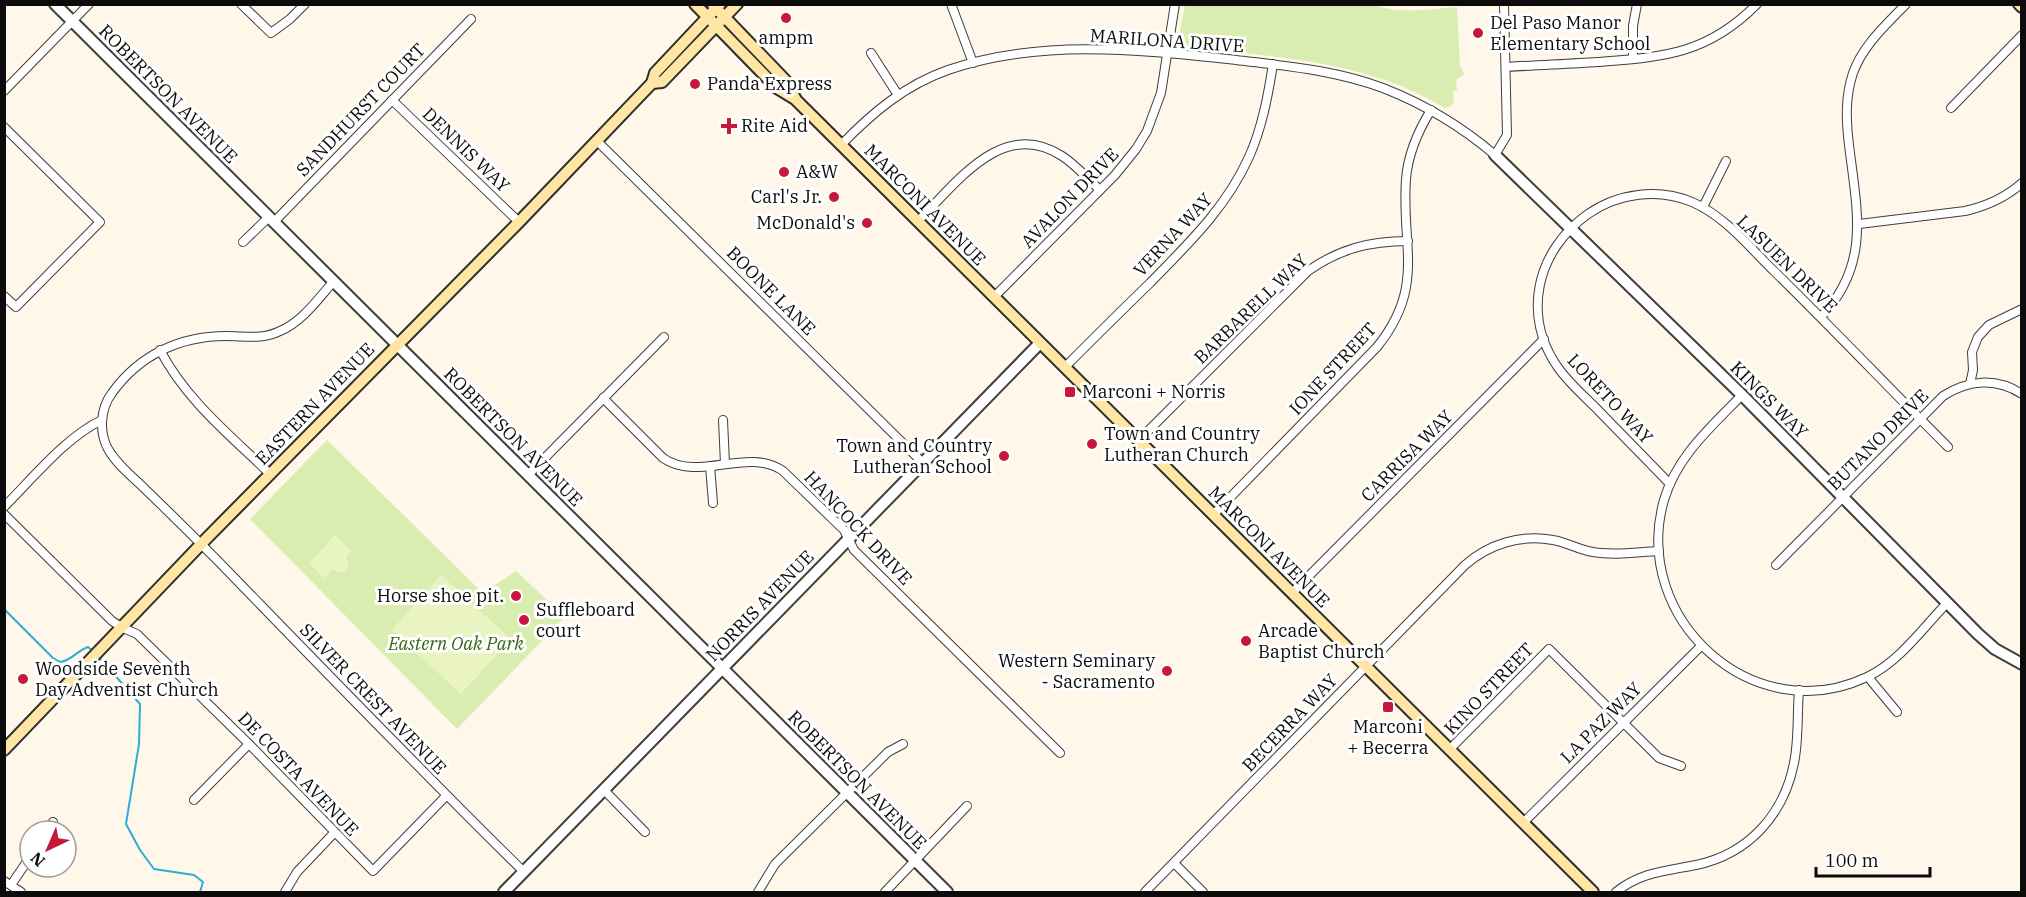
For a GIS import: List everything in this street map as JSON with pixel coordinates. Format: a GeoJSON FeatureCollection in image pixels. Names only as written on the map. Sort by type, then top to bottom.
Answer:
{"type":"FeatureCollection","features":[{"type":"Feature","properties":{"kind":"main road","name":"MARCONI AVENUE"},"geometry":{"type":"LineString","coordinates":[[695,4],[777,88],[795,99],[1593,892]]}},
{"type":"Feature","properties":{"kind":"main road","name":"EASTERN AVENUE"},"geometry":{"type":"LineString","coordinates":[[652,84],[662,82],[737,4]]}},
{"type":"Feature","properties":{"kind":"main road","name":"MARCONI AVENUE"},"geometry":{"type":"LineString","coordinates":[[716,6],[786,81],[795,99]]}},
{"type":"Feature","properties":{"kind":"main road","name":"EASTERN AVENUE"},"geometry":{"type":"LineString","coordinates":[[4,750],[396,344],[519,222],[652,84],[654,73],[708,18],[716,6]]}},
{"type":"Feature","properties":{"kind":"street","name":"ROBERTSON AVENUE"},"geometry":{"type":"LineString","coordinates":[[56,4],[947,892]]}},
{"type":"Feature","properties":{"kind":"street"},"geometry":{"type":"LineString","coordinates":[[4,91],[89,4]]}},
{"type":"Feature","properties":{"kind":"street"},"geometry":{"type":"LineString","coordinates":[[241,4],[271,33],[290,19],[304,4]]}},
{"type":"Feature","properties":{"kind":"street"},"geometry":{"type":"LineString","coordinates":[[951,4],[973,63]]}},
{"type":"Feature","properties":{"kind":"street","name":"AVALON DRIVE"},"geometry":{"type":"LineString","coordinates":[[994,297],[1124,165],[1146,131],[1161,93],[1175,4]]}},
{"type":"Feature","properties":{"kind":"street"},"geometry":{"type":"LineString","coordinates":[[1495,155],[1507,135],[1504,4]]}},
{"type":"Feature","properties":{"kind":"street"},"geometry":{"type":"LineString","coordinates":[[1633,59],[1633,26],[1637,4]]}},
{"type":"Feature","properties":{"kind":"street"},"geometry":{"type":"LineString","coordinates":[[1507,68],[1675,54],[1708,41],[1739,21],[1757,4]]}},
{"type":"Feature","properties":{"kind":"street"},"geometry":{"type":"LineString","coordinates":[[1821,317],[1835,301],[1850,273],[1857,249],[1859,224],[1846,113],[1848,89],[1858,61],[1867,46],[1906,4]]}},
{"type":"Feature","properties":{"kind":"street","name":"SANDHURST COURT"},"geometry":{"type":"LineString","coordinates":[[243,242],[271,219],[471,19]]}},
{"type":"Feature","properties":{"kind":"street"},"geometry":{"type":"LineString","coordinates":[[1951,108],[2022,35]]}},
{"type":"Feature","properties":{"kind":"street","name":"MARILONA DRIVE"},"geometry":{"type":"LineString","coordinates":[[841,145],[872,115],[898,95],[933,76],[973,63],[1022,53],[1133,50],[1300,67],[1355,79],[1406,97],[1431,110],[1467,132],[1495,155]]}},
{"type":"Feature","properties":{"kind":"street"},"geometry":{"type":"LineString","coordinates":[[871,53],[898,95]]}},
{"type":"Feature","properties":{"kind":"street","name":"VERNA WAY"},"geometry":{"type":"LineString","coordinates":[[1065,368],[1190,242],[1228,196],[1249,156],[1260,128],[1273,64]]}},
{"type":"Feature","properties":{"kind":"street","name":"DENNIS WAY"},"geometry":{"type":"LineString","coordinates":[[392,100],[519,222]]}},
{"type":"Feature","properties":{"kind":"street","name":"IONE STREET"},"geometry":{"type":"LineString","coordinates":[[1213,515],[1386,337],[1403,301],[1409,272],[1406,202],[1408,163],[1417,135],[1431,110]]}},
{"type":"Feature","properties":{"kind":"street"},"geometry":{"type":"LineString","coordinates":[[4,127],[100,222],[16,308],[4,296]]}},
{"type":"Feature","properties":{"kind":"street","name":"BOONE LANE"},"geometry":{"type":"LineString","coordinates":[[597,141],[923,463]]}},
{"type":"Feature","properties":{"kind":"street"},"geometry":{"type":"LineString","coordinates":[[918,221],[978,161],[1010,146],[1034,145],[1051,150],[1069,161],[1100,190]]}},
{"type":"Feature","properties":{"kind":"street","name":"KINGS WAY"},"geometry":{"type":"LineString","coordinates":[[1495,155],[1742,395],[1990,646],[2022,664]]}},
{"type":"Feature","properties":{"kind":"street"},"geometry":{"type":"LineString","coordinates":[[1703,207],[1726,161]]}},
{"type":"Feature","properties":{"kind":"street"},"geometry":{"type":"LineString","coordinates":[[1859,224],[1981,207],[2001,198],[2022,183]]}},
{"type":"Feature","properties":{"kind":"street","name":"LASUEN DRIVE"},"geometry":{"type":"LineString","coordinates":[[1571,229],[1594,210],[1609,202],[1637,195],[1671,196],[1703,207],[1722,221],[1821,317],[1947,447]]}},
{"type":"Feature","properties":{"kind":"street","name":"LORETO WAY"},"geometry":{"type":"LineString","coordinates":[[1571,229],[1550,254],[1542,273],[1538,303],[1544,339],[1553,360],[1567,379],[1670,484]]}},
{"type":"Feature","properties":{"kind":"street","name":"BARBARELL WAY"},"geometry":{"type":"LineString","coordinates":[[1138,441],[1308,271],[1332,256],[1359,246],[1388,241],[1408,241]]}},
{"type":"Feature","properties":{"kind":"street"},"geometry":{"type":"LineString","coordinates":[[4,507],[73,439],[102,420],[105,406],[113,392],[144,359],[160,350],[195,339],[227,336],[261,337],[278,333],[302,316],[333,282]]}},
{"type":"Feature","properties":{"kind":"street"},"geometry":{"type":"LineString","coordinates":[[1970,384],[1973,370],[1972,352],[1978,337],[1989,326],[2022,309]]}},
{"type":"Feature","properties":{"kind":"street"},"geometry":{"type":"LineString","coordinates":[[528,475],[664,337]]}},
{"type":"Feature","properties":{"kind":"street","name":"CARRISA WAY"},"geometry":{"type":"LineString","coordinates":[[1292,594],[1544,339]]}},
{"type":"Feature","properties":{"kind":"street","name":"NORRIS AVENUE"},"geometry":{"type":"LineString","coordinates":[[504,892],[1040,343]]}},
{"type":"Feature","properties":{"kind":"street"},"geometry":{"type":"LineString","coordinates":[[160,350],[190,396],[270,474]]}},
{"type":"Feature","properties":{"kind":"street","name":"BUTANO DRIVE"},"geometry":{"type":"LineString","coordinates":[[1776,565],[1943,396],[1970,384],[1996,383],[2022,394]]}},
{"type":"Feature","properties":{"kind":"street"},"geometry":{"type":"LineString","coordinates":[[1742,395],[1684,458],[1670,484],[1660,518],[1659,551],[1664,582],[1681,620],[1701,646],[1724,664],[1751,679],[1781,688],[1799,690],[1838,687],[1868,677],[1892,661],[1947,603]]}},
{"type":"Feature","properties":{"kind":"street","name":"HANCOCK DRIVE"},"geometry":{"type":"LineString","coordinates":[[603,398],[667,460],[683,466],[759,462],[779,468],[844,530],[854,550],[1060,753]]}},
{"type":"Feature","properties":{"kind":"street","name":"SILVER CREST AVENUE"},"geometry":{"type":"LineString","coordinates":[[102,420],[105,442],[113,456],[202,544],[446,796],[524,872]]}},
{"type":"Feature","properties":{"kind":"street"},"geometry":{"type":"LineString","coordinates":[[723,420],[726,464]]}},
{"type":"Feature","properties":{"kind":"street"},"geometry":{"type":"LineString","coordinates":[[710,466],[712,503]]}},
{"type":"Feature","properties":{"kind":"street","name":"DE COSTA AVENUE"},"geometry":{"type":"LineString","coordinates":[[4,514],[112,621],[137,634],[373,871],[446,796]]}},
{"type":"Feature","properties":{"kind":"street","name":"BECERRA WAY"},"geometry":{"type":"LineString","coordinates":[[1145,892],[1469,562],[1482,552],[1501,543],[1527,538],[1543,538],[1604,554],[1659,551]]}},
{"type":"Feature","properties":{"kind":"street","name":"LA PAZ WAY"},"geometry":{"type":"LineString","coordinates":[[1523,823],[1701,646]]}},
{"type":"Feature","properties":{"kind":"street","name":"KINO STREET"},"geometry":{"type":"LineString","coordinates":[[1449,750],[1549,649],[1623,722]]}},
{"type":"Feature","properties":{"kind":"street"},"geometry":{"type":"LineString","coordinates":[[1868,677],[1897,712]]}},
{"type":"Feature","properties":{"kind":"street"},"geometry":{"type":"LineString","coordinates":[[1616,892],[1649,873],[1719,858],[1742,846],[1760,832],[1780,804],[1791,775],[1796,750],[1799,690]]}},
{"type":"Feature","properties":{"kind":"street"},"geometry":{"type":"LineString","coordinates":[[1623,722],[1659,758],[1681,765]]}},
{"type":"Feature","properties":{"kind":"street"},"geometry":{"type":"LineString","coordinates":[[194,800],[249,744]]}},
{"type":"Feature","properties":{"kind":"street"},"geometry":{"type":"LineString","coordinates":[[758,892],[775,864],[888,752],[903,744]]}},
{"type":"Feature","properties":{"kind":"street"},"geometry":{"type":"LineString","coordinates":[[604,790],[645,832]]}},
{"type":"Feature","properties":{"kind":"street"},"geometry":{"type":"LineString","coordinates":[[885,892],[967,806]]}},
{"type":"Feature","properties":{"kind":"street"},"geometry":{"type":"LineString","coordinates":[[285,892],[297,872],[334,833]]}},
{"type":"Feature","properties":{"kind":"street"},"geometry":{"type":"LineString","coordinates":[[1174,863],[1203,892]]}},
{"type":"Feature","properties":{"kind":"street"},"geometry":{"type":"LineString","coordinates":[[18,871],[8,883],[21,892]]}},
{"type":"Feature","properties":{"kind":"green space"},"geometry":{"type":"Polygon","coordinates":[[[1372,4],[1403,10],[1457,7],[1460,65],[1464,74],[1456,80],[1457,91],[1453,91],[1454,101],[1451,106],[1445,108],[1415,92],[1352,70],[1287,58],[1186,47],[1180,46],[1178,42],[1185,5],[1372,4]]]}},
{"type":"Feature","properties":{"kind":"green space","name":"Eastern Oak Park"},"geometry":{"type":"Polygon","coordinates":[[[327,440],[483,593],[516,571],[565,617],[457,729],[250,519],[327,440]]]}},
{"type":"Feature","properties":{"kind":"green space"},"geometry":{"type":"Polygon","coordinates":[[[335,535],[351,551],[346,557],[349,563],[346,570],[341,573],[333,569],[324,578],[309,563],[335,535]]]}},
{"type":"Feature","properties":{"kind":"green space"},"geometry":{"type":"Polygon","coordinates":[[[441,575],[511,639],[461,694],[392,630],[441,575]]]}},
{"type":"Feature","properties":{"kind":"waterway"},"geometry":{"type":"LineString","coordinates":[[4,609],[53,658],[60,662],[68,660],[88,647],[94,652]]}},
{"type":"Feature","properties":{"kind":"waterway"},"geometry":{"type":"LineString","coordinates":[[98,656],[140,704],[139,744],[126,824],[140,850],[154,869],[194,875],[203,882],[200,892]]}},
{"type":"Feature","properties":{"kind":"place","name":"ampm"},"geometry":{"type":"Point","coordinates":[786,18]}},
{"type":"Feature","properties":{"kind":"place","name":"Del Paso Manor Elementary School"},"geometry":{"type":"Point","coordinates":[1478,33]}},
{"type":"Feature","properties":{"kind":"place","name":"Panda Express"},"geometry":{"type":"Point","coordinates":[695,84]}},
{"type":"Feature","properties":{"kind":"place","name":"Rite Aid"},"geometry":{"type":"Point","coordinates":[729,126]}},
{"type":"Feature","properties":{"kind":"place","name":"A&W"},"geometry":{"type":"Point","coordinates":[784,172]}},
{"type":"Feature","properties":{"kind":"place","name":"Carl's Jr."},"geometry":{"type":"Point","coordinates":[834,197]}},
{"type":"Feature","properties":{"kind":"place","name":"McDonald's"},"geometry":{"type":"Point","coordinates":[867,223]}},
{"type":"Feature","properties":{"kind":"place","name":"Marconi + Norris"},"geometry":{"type":"Point","coordinates":[1070,392]}},
{"type":"Feature","properties":{"kind":"place","name":"Town and Country Lutheran Church"},"geometry":{"type":"Point","coordinates":[1092,444]}},
{"type":"Feature","properties":{"kind":"place","name":"Town and Country Lutheran School"},"geometry":{"type":"Point","coordinates":[1004,456]}},
{"type":"Feature","properties":{"kind":"place","name":"Horse shoe pit."},"geometry":{"type":"Point","coordinates":[516,596]}},
{"type":"Feature","properties":{"kind":"place","name":"Suffleboard court"},"geometry":{"type":"Point","coordinates":[524,620]}},
{"type":"Feature","properties":{"kind":"place","name":"Arcade Baptist Church"},"geometry":{"type":"Point","coordinates":[1246,641]}},
{"type":"Feature","properties":{"kind":"place","name":"Western Seminary - Sacramento"},"geometry":{"type":"Point","coordinates":[1167,671]}},
{"type":"Feature","properties":{"kind":"place","name":"Woodside Seventh Day Adventist Church"},"geometry":{"type":"Point","coordinates":[23,679]}},
{"type":"Feature","properties":{"kind":"place","name":"Marconi + Becerra"},"geometry":{"type":"Point","coordinates":[1388,707]}}]}
